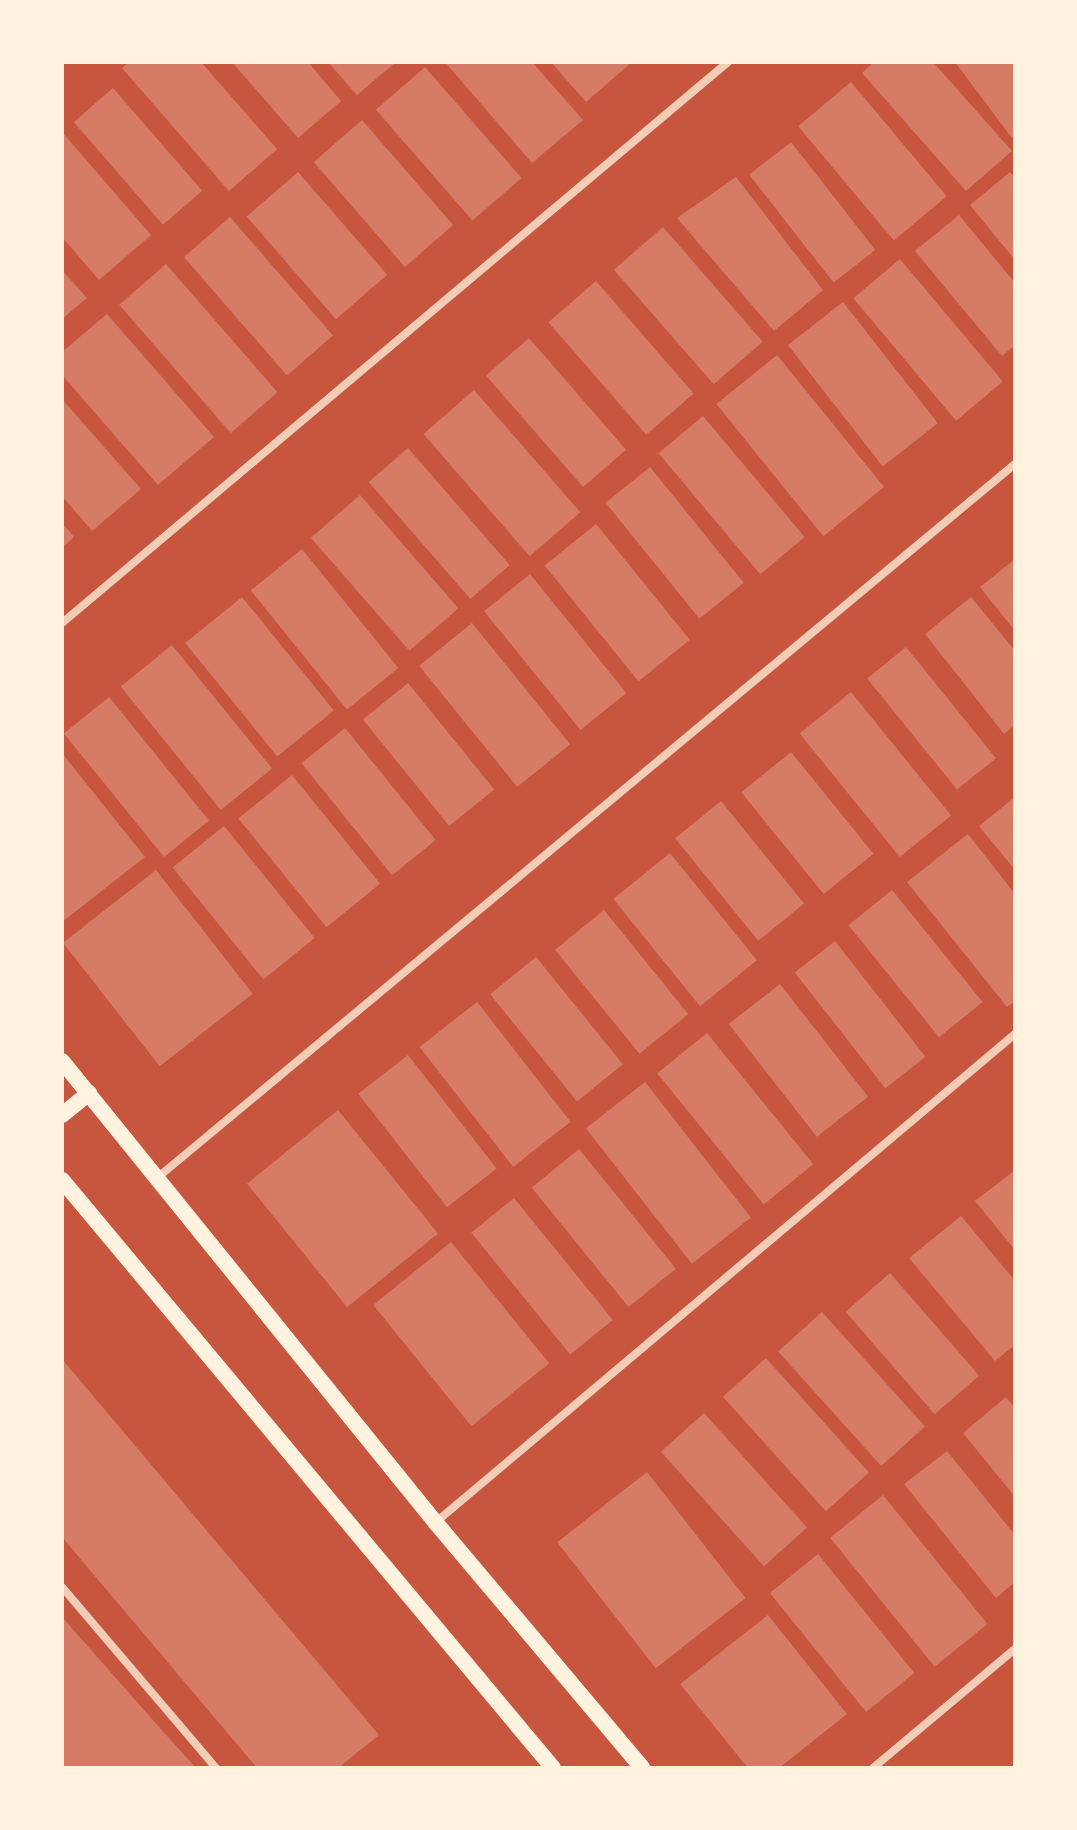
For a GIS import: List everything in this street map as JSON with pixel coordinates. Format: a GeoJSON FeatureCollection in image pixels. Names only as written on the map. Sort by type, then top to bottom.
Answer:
{"type":"FeatureCollection","features":[{"type":"Feature","properties":{"kind":"main road"},"geometry":{"type":"LineString","coordinates":[[62,1061],[436,1523],[642,1768]]}},
{"type":"Feature","properties":{"kind":"main road"},"geometry":{"type":"LineString","coordinates":[[62,1115],[89,1093]]}},
{"type":"Feature","properties":{"kind":"main road"},"geometry":{"type":"LineString","coordinates":[[62,1180],[553,1768]]}},
{"type":"Feature","properties":{"kind":"street"},"geometry":{"type":"LineString","coordinates":[[62,623],[728,62]]}},
{"type":"Feature","properties":{"kind":"street"},"geometry":{"type":"LineString","coordinates":[[157,1178],[1015,464]]}},
{"type":"Feature","properties":{"kind":"street"},"geometry":{"type":"LineString","coordinates":[[436,1523],[1015,1034]]}},
{"type":"Feature","properties":{"kind":"street"},"geometry":{"type":"LineString","coordinates":[[62,1587],[216,1768]]}},
{"type":"Feature","properties":{"kind":"street"},"geometry":{"type":"LineString","coordinates":[[873,1768],[1015,1649]]}},
{"type":"Feature","properties":{"kind":"building"},"geometry":{"type":"Polygon","coordinates":[[[129,62],[201,62],[277,149],[229,191],[122,68],[129,62]]]}},
{"type":"Feature","properties":{"kind":"building"},"geometry":{"type":"Polygon","coordinates":[[[232,62],[308,62],[341,101],[298,138],[232,62]]]}},
{"type":"Feature","properties":{"kind":"building"},"geometry":{"type":"Polygon","coordinates":[[[328,62],[396,62],[357,95],[328,62]]]}},
{"type":"Feature","properties":{"kind":"building"},"geometry":{"type":"Polygon","coordinates":[[[445,62],[532,62],[583,120],[532,163],[445,62]]]}},
{"type":"Feature","properties":{"kind":"building"},"geometry":{"type":"Polygon","coordinates":[[[551,62],[632,62],[586,102],[551,62]]]}},
{"type":"Feature","properties":{"kind":"building"},"geometry":{"type":"Polygon","coordinates":[[[874,62],[933,62],[1012,151],[966,191],[862,73],[874,62]]]}},
{"type":"Feature","properties":{"kind":"building"},"geometry":{"type":"Polygon","coordinates":[[[955,62],[1015,62],[1015,136],[1012,138],[955,62]]]}},
{"type":"Feature","properties":{"kind":"building"},"geometry":{"type":"Polygon","coordinates":[[[425,67],[521,178],[472,221],[376,110],[425,67]]]}},
{"type":"Feature","properties":{"kind":"building"},"geometry":{"type":"Polygon","coordinates":[[[851,82],[947,196],[894,240],[798,126],[851,82]]]}},
{"type":"Feature","properties":{"kind":"building"},"geometry":{"type":"Polygon","coordinates":[[[113,88],[202,191],[163,225],[74,122],[113,88]]]}},
{"type":"Feature","properties":{"kind":"building"},"geometry":{"type":"Polygon","coordinates":[[[362,120],[453,225],[405,267],[314,162],[362,120]]]}},
{"type":"Feature","properties":{"kind":"building"},"geometry":{"type":"Polygon","coordinates":[[[62,132],[151,235],[99,280],[62,237],[62,132]]]}},
{"type":"Feature","properties":{"kind":"building"},"geometry":{"type":"Polygon","coordinates":[[[791,142],[875,250],[834,283],[749,175],[791,142]]]}},
{"type":"Feature","properties":{"kind":"building"},"geometry":{"type":"Polygon","coordinates":[[[298,172],[387,275],[336,319],[247,217],[298,172]]]}},
{"type":"Feature","properties":{"kind":"building"},"geometry":{"type":"Polygon","coordinates":[[[1010,172],[1015,178],[1015,260],[970,205],[1010,172]]]}},
{"type":"Feature","properties":{"kind":"building"},"geometry":{"type":"Polygon","coordinates":[[[736,177],[823,290],[774,331],[677,218],[736,177]]]}},
{"type":"Feature","properties":{"kind":"building"},"geometry":{"type":"Polygon","coordinates":[[[959,215],[1015,283],[1015,345],[1002,356],[915,251],[959,215]]]}},
{"type":"Feature","properties":{"kind":"building"},"geometry":{"type":"Polygon","coordinates":[[[230,217],[333,335],[287,376],[184,257],[230,217]]]}},
{"type":"Feature","properties":{"kind":"building"},"geometry":{"type":"Polygon","coordinates":[[[663,227],[763,342],[714,384],[614,270],[663,227]]]}},
{"type":"Feature","properties":{"kind":"building"},"geometry":{"type":"Polygon","coordinates":[[[900,259],[1003,382],[956,421],[853,298],[900,259]]]}},
{"type":"Feature","properties":{"kind":"building"},"geometry":{"type":"Polygon","coordinates":[[[166,264],[278,392],[231,433],[119,305],[166,264]]]}},
{"type":"Feature","properties":{"kind":"building"},"geometry":{"type":"Polygon","coordinates":[[[62,270],[87,298],[62,319],[62,270]]]}},
{"type":"Feature","properties":{"kind":"building"},"geometry":{"type":"Polygon","coordinates":[[[596,281],[694,393],[646,435],[548,322],[596,281]]]}},
{"type":"Feature","properties":{"kind":"building"},"geometry":{"type":"Polygon","coordinates":[[[843,302],[938,423],[883,466],[788,345],[843,302]]]}},
{"type":"Feature","properties":{"kind":"building"},"geometry":{"type":"Polygon","coordinates":[[[107,314],[214,437],[158,485],[62,375],[62,352],[107,314]]]}},
{"type":"Feature","properties":{"kind":"building"},"geometry":{"type":"Polygon","coordinates":[[[529,338],[626,450],[583,487],[486,375],[529,338]]]}},
{"type":"Feature","properties":{"kind":"building"},"geometry":{"type":"Polygon","coordinates":[[[777,355],[884,487],[823,536],[716,404],[777,355]]]}},
{"type":"Feature","properties":{"kind":"building"},"geometry":{"type":"Polygon","coordinates":[[[474,390],[580,512],[530,556],[423,434],[474,390]]]}},
{"type":"Feature","properties":{"kind":"building"},"geometry":{"type":"Polygon","coordinates":[[[62,399],[141,489],[92,531],[62,496],[62,399]]]}},
{"type":"Feature","properties":{"kind":"building"},"geometry":{"type":"Polygon","coordinates":[[[703,416],[805,537],[760,574],[659,453],[703,416]]]}},
{"type":"Feature","properties":{"kind":"building"},"geometry":{"type":"Polygon","coordinates":[[[408,448],[510,565],[470,599],[369,482],[408,448]]]}},
{"type":"Feature","properties":{"kind":"building"},"geometry":{"type":"Polygon","coordinates":[[[650,467],[744,583],[699,619],[606,503],[650,467]]]}},
{"type":"Feature","properties":{"kind":"building"},"geometry":{"type":"Polygon","coordinates":[[[360,495],[458,608],[409,651],[311,538],[360,495]]]}},
{"type":"Feature","properties":{"kind":"building"},"geometry":{"type":"Polygon","coordinates":[[[62,523],[74,537],[62,548],[62,523]]]}},
{"type":"Feature","properties":{"kind":"building"},"geometry":{"type":"Polygon","coordinates":[[[596,524],[690,640],[638,681],[545,566],[596,524]]]}},
{"type":"Feature","properties":{"kind":"building"},"geometry":{"type":"Polygon","coordinates":[[[302,549],[398,668],[347,709],[251,591],[302,549]]]}},
{"type":"Feature","properties":{"kind":"building"},"geometry":{"type":"Polygon","coordinates":[[[1015,559],[1015,631],[980,587],[1015,559]]]}},
{"type":"Feature","properties":{"kind":"building"},"geometry":{"type":"Polygon","coordinates":[[[530,574],[626,693],[580,730],[484,611],[530,574]]]}},
{"type":"Feature","properties":{"kind":"building"},"geometry":{"type":"Polygon","coordinates":[[[242,597],[334,710],[277,756],[185,643],[242,597]]]}},
{"type":"Feature","properties":{"kind":"building"},"geometry":{"type":"Polygon","coordinates":[[[971,597],[1015,651],[1015,725],[1004,734],[925,634],[971,597]]]}},
{"type":"Feature","properties":{"kind":"building"},"geometry":{"type":"Polygon","coordinates":[[[472,623],[570,744],[517,787],[419,666],[472,623]]]}},
{"type":"Feature","properties":{"kind":"building"},"geometry":{"type":"Polygon","coordinates":[[[172,645],[272,769],[221,810],[121,687],[172,645]]]}},
{"type":"Feature","properties":{"kind":"building"},"geometry":{"type":"Polygon","coordinates":[[[906,647],[996,758],[957,790],[867,678],[906,647]]]}},
{"type":"Feature","properties":{"kind":"building"},"geometry":{"type":"Polygon","coordinates":[[[408,683],[494,789],[449,826],[363,720],[408,683]]]}},
{"type":"Feature","properties":{"kind":"building"},"geometry":{"type":"Polygon","coordinates":[[[851,692],[951,816],[900,857],[800,734],[851,692]]]}},
{"type":"Feature","properties":{"kind":"building"},"geometry":{"type":"Polygon","coordinates":[[[109,697],[209,821],[164,857],[64,734],[109,697]]]}},
{"type":"Feature","properties":{"kind":"building"},"geometry":{"type":"Polygon","coordinates":[[[345,728],[436,840],[392,875],[301,763],[345,728]]]}},
{"type":"Feature","properties":{"kind":"building"},"geometry":{"type":"Polygon","coordinates":[[[791,752],[873,854],[824,894],[741,792],[791,752]]]}},
{"type":"Feature","properties":{"kind":"building"},"geometry":{"type":"Polygon","coordinates":[[[62,753],[145,857],[62,922],[62,753]]]}},
{"type":"Feature","properties":{"kind":"building"},"geometry":{"type":"Polygon","coordinates":[[[292,775],[380,884],[326,927],[238,818],[292,775]]]}},
{"type":"Feature","properties":{"kind":"building"},"geometry":{"type":"Polygon","coordinates":[[[1015,797],[1015,870],[979,826],[1015,797]]]}},
{"type":"Feature","properties":{"kind":"building"},"geometry":{"type":"Polygon","coordinates":[[[721,801],[804,904],[758,941],[675,838],[721,801]]]}},
{"type":"Feature","properties":{"kind":"building"},"geometry":{"type":"Polygon","coordinates":[[[224,826],[315,938],[263,979],[173,868],[224,826]]]}},
{"type":"Feature","properties":{"kind":"building"},"geometry":{"type":"Polygon","coordinates":[[[968,834],[1015,894],[1015,1001],[1007,1007],[907,882],[968,834]]]}},
{"type":"Feature","properties":{"kind":"building"},"geometry":{"type":"Polygon","coordinates":[[[670,853],[757,960],[700,1006],[613,899],[670,853]]]}},
{"type":"Feature","properties":{"kind":"building"},"geometry":{"type":"Polygon","coordinates":[[[156,870],[253,994],[160,1066],[63,943],[156,870]]]}},
{"type":"Feature","properties":{"kind":"building"},"geometry":{"type":"Polygon","coordinates":[[[892,890],[983,1002],[939,1037],[848,925],[892,890]]]}},
{"type":"Feature","properties":{"kind":"building"},"geometry":{"type":"Polygon","coordinates":[[[604,910],[688,1014],[639,1054],[555,950],[604,910]]]}},
{"type":"Feature","properties":{"kind":"building"},"geometry":{"type":"Polygon","coordinates":[[[835,941],[926,1057],[885,1088],[795,972],[835,941]]]}},
{"type":"Feature","properties":{"kind":"building"},"geometry":{"type":"Polygon","coordinates":[[[536,957],[623,1064],[577,1101],[490,994],[536,957]]]}},
{"type":"Feature","properties":{"kind":"building"},"geometry":{"type":"Polygon","coordinates":[[[780,984],[868,1097],[817,1137],[729,1024],[780,984]]]}},
{"type":"Feature","properties":{"kind":"building"},"geometry":{"type":"Polygon","coordinates":[[[477,1002],[571,1122],[513,1167],[419,1047],[477,1002]]]}},
{"type":"Feature","properties":{"kind":"building"},"geometry":{"type":"Polygon","coordinates":[[[707,1033],[813,1164],[764,1205],[657,1073],[707,1033]]]}},
{"type":"Feature","properties":{"kind":"building"},"geometry":{"type":"Polygon","coordinates":[[[408,1055],[497,1168],[447,1207],[358,1094],[408,1055]]]}},
{"type":"Feature","properties":{"kind":"building"},"geometry":{"type":"Polygon","coordinates":[[[645,1082],[751,1218],[692,1264],[586,1128],[645,1082]]]}},
{"type":"Feature","properties":{"kind":"building"},"geometry":{"type":"Polygon","coordinates":[[[338,1110],[438,1234],[347,1307],[247,1184],[338,1110]]]}},
{"type":"Feature","properties":{"kind":"building"},"geometry":{"type":"Polygon","coordinates":[[[579,1149],[676,1269],[629,1307],[532,1187],[579,1149]]]}},
{"type":"Feature","properties":{"kind":"building"},"geometry":{"type":"Polygon","coordinates":[[[1015,1170],[1015,1250],[975,1201],[1015,1170]]]}},
{"type":"Feature","properties":{"kind":"building"},"geometry":{"type":"Polygon","coordinates":[[[514,1198],[613,1320],[570,1355],[471,1233],[514,1198]]]}},
{"type":"Feature","properties":{"kind":"building"},"geometry":{"type":"Polygon","coordinates":[[[961,1216],[1015,1281],[1015,1345],[995,1361],[909,1258],[961,1216]]]}},
{"type":"Feature","properties":{"kind":"building"},"geometry":{"type":"Polygon","coordinates":[[[451,1242],[549,1363],[471,1426],[373,1305],[451,1242]]]}},
{"type":"Feature","properties":{"kind":"building"},"geometry":{"type":"Polygon","coordinates":[[[890,1273],[979,1376],[935,1414],[845,1312],[890,1273]]]}},
{"type":"Feature","properties":{"kind":"building"},"geometry":{"type":"Polygon","coordinates":[[[822,1312],[925,1426],[881,1466],[778,1351],[822,1312]]]}},
{"type":"Feature","properties":{"kind":"building"},"geometry":{"type":"Polygon","coordinates":[[[766,1358],[869,1472],[826,1511],[723,1397],[766,1358]]]}},
{"type":"Feature","properties":{"kind":"building"},"geometry":{"type":"Polygon","coordinates":[[[62,1359],[379,1735],[338,1768],[257,1768],[62,1537],[62,1359]]]}},
{"type":"Feature","properties":{"kind":"building"},"geometry":{"type":"Polygon","coordinates":[[[1006,1397],[1015,1408],[1015,1497],[963,1433],[1006,1397]]]}},
{"type":"Feature","properties":{"kind":"building"},"geometry":{"type":"Polygon","coordinates":[[[704,1413],[807,1527],[764,1566],[661,1452],[704,1413]]]}},
{"type":"Feature","properties":{"kind":"building"},"geometry":{"type":"Polygon","coordinates":[[[947,1451],[1015,1535],[1015,1582],[996,1598],[904,1484],[947,1451]]]}},
{"type":"Feature","properties":{"kind":"building"},"geometry":{"type":"Polygon","coordinates":[[[647,1472],[746,1598],[656,1668],[557,1542],[647,1472]]]}},
{"type":"Feature","properties":{"kind":"building"},"geometry":{"type":"Polygon","coordinates":[[[883,1495],[987,1624],[935,1667],[830,1538],[883,1495]]]}},
{"type":"Feature","properties":{"kind":"building"},"geometry":{"type":"Polygon","coordinates":[[[818,1554],[914,1673],[866,1712],[770,1593],[818,1554]]]}},
{"type":"Feature","properties":{"kind":"building"},"geometry":{"type":"Polygon","coordinates":[[[768,1615],[847,1714],[779,1768],[748,1768],[680,1684],[768,1615]]]}},
{"type":"Feature","properties":{"kind":"building"},"geometry":{"type":"Polygon","coordinates":[[[62,1617],[159,1727],[196,1768],[62,1768],[62,1617]]]}}]}
